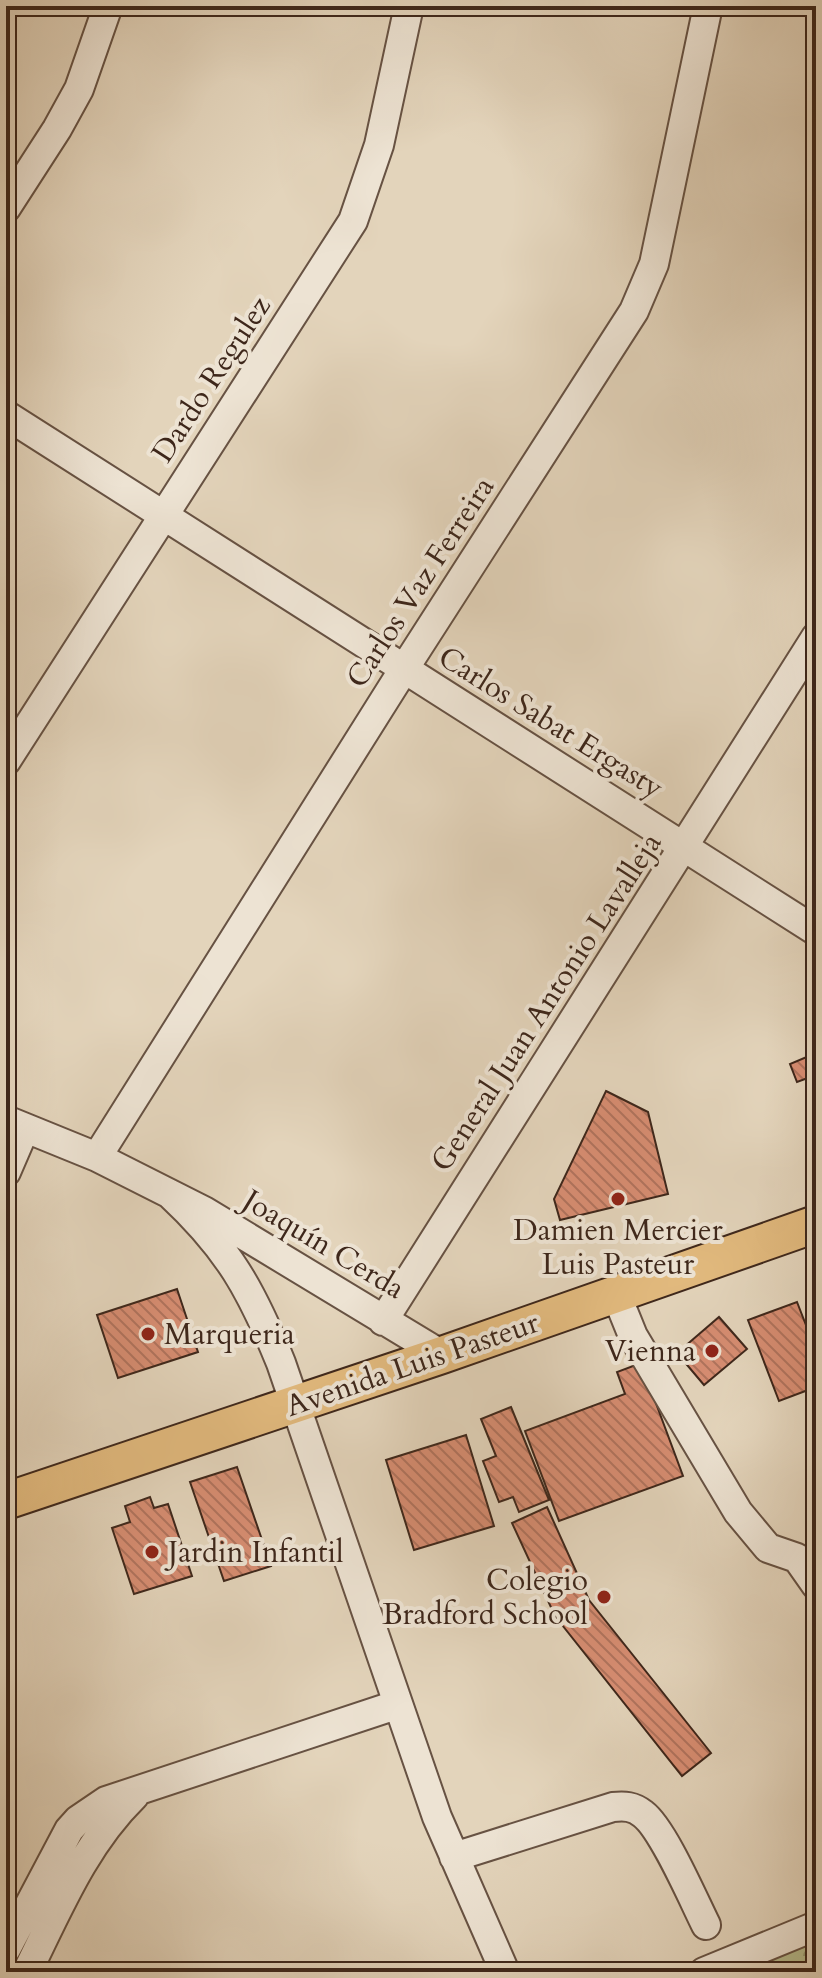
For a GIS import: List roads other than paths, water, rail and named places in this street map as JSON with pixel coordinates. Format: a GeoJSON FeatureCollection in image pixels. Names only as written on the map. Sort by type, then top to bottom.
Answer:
{"type":"FeatureCollection","features":[{"type":"Feature","properties":{"kind":"main road","name":"Avenida Luis Pasteur"},"geometry":{"type":"LineString","coordinates":[[6,1501],[616,1294],[813,1232]]}},
{"type":"Feature","properties":{"kind":"street"},"geometry":{"type":"LineString","coordinates":[[6,208],[79,89],[108,6]]}},
{"type":"Feature","properties":{"kind":"street","name":"Dardo Regulez"},"geometry":{"type":"LineString","coordinates":[[6,761],[353,221],[379,145],[409,6]]}},
{"type":"Feature","properties":{"kind":"street","name":"Carlos Vaz Ferreira"},"geometry":{"type":"LineString","coordinates":[[97,1157],[640,299],[654,264],[708,6]]}},
{"type":"Feature","properties":{"kind":"street","name":"Carlos Sabat Ergasty"},"geometry":{"type":"LineString","coordinates":[[6,415],[816,931]]}},
{"type":"Feature","properties":{"kind":"street","name":"General Juan Antonio Lavalleja"},"geometry":{"type":"LineString","coordinates":[[383,1321],[816,637]]}},
{"type":"Feature","properties":{"kind":"street"},"geometry":{"type":"LineString","coordinates":[[6,1172],[16,1124]]}},
{"type":"Feature","properties":{"kind":"street","name":"Joaquín Cerda"},"geometry":{"type":"LineString","coordinates":[[16,1124],[97,1157],[231,1227],[442,1355]]}},
{"type":"Feature","properties":{"kind":"street","name":"Joaquín Cerda"},"geometry":{"type":"LineString","coordinates":[[170,1194],[221,1247],[249,1291],[281,1363],[396,1705],[454,1857],[505,1972]]}},
{"type":"Feature","properties":{"kind":"street"},"geometry":{"type":"LineString","coordinates":[[616,1294],[633,1336],[738,1512],[768,1548],[806,1554],[816,1585]]}},
{"type":"Feature","properties":{"kind":"street"},"geometry":{"type":"LineString","coordinates":[[6,1949],[69,1830],[106,1801],[396,1705]]}},
{"type":"Feature","properties":{"kind":"street"},"geometry":{"type":"LineString","coordinates":[[24,1966],[73,1877],[109,1822],[137,1793]]}},
{"type":"Feature","properties":{"kind":"street"},"geometry":{"type":"LineString","coordinates":[[454,1857],[613,1807],[629,1806],[644,1814],[657,1830],[706,1925]]}},
{"type":"Feature","properties":{"kind":"street"},"geometry":{"type":"LineString","coordinates":[[704,1972],[816,1926]]}},
{"type":"Feature","properties":{"kind":"place","name":"Damien Mercier Luis Pasteur"},"geometry":{"type":"Point","coordinates":[618,1199]}},
{"type":"Feature","properties":{"kind":"place","name":"Marqueria"},"geometry":{"type":"Point","coordinates":[148,1334]}},
{"type":"Feature","properties":{"kind":"place","name":"Vienna"},"geometry":{"type":"Point","coordinates":[712,1351]}},
{"type":"Feature","properties":{"kind":"place","name":"Jardin Infantil"},"geometry":{"type":"Point","coordinates":[152,1552]}},
{"type":"Feature","properties":{"kind":"place","name":"Colegio Bradford School"},"geometry":{"type":"Point","coordinates":[604,1597]}}]}
